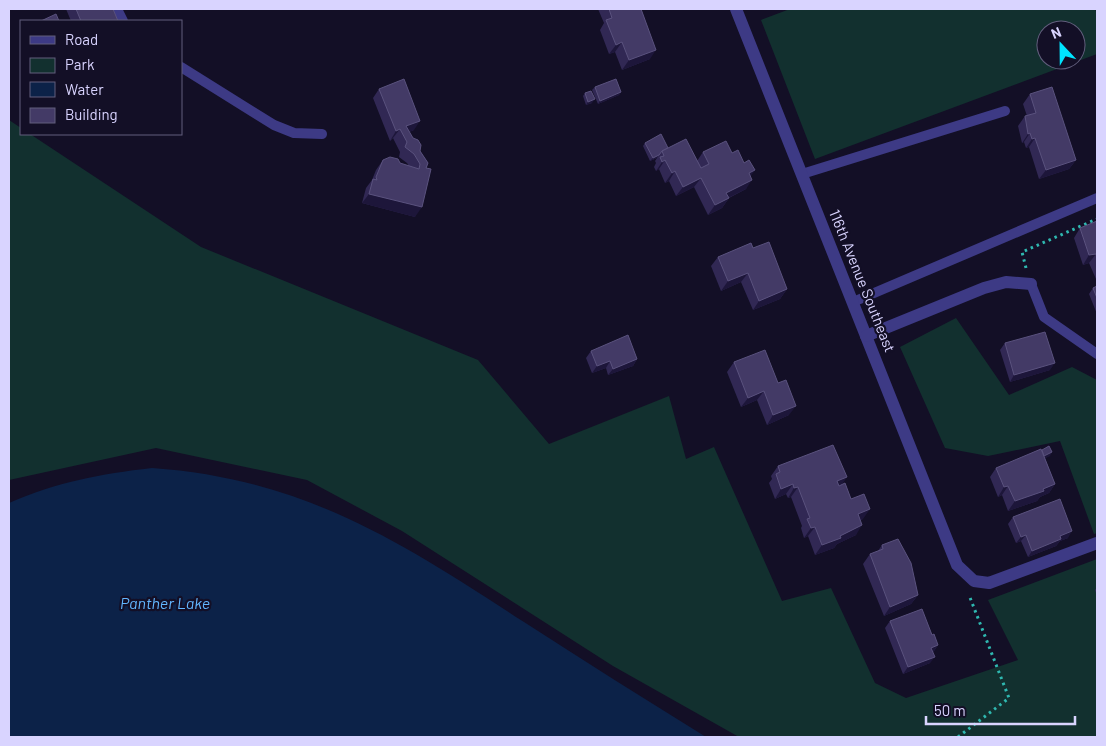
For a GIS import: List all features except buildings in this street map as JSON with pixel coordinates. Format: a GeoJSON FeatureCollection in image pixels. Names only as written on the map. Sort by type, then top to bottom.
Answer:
{"type":"FeatureCollection","features":[{"type":"Feature","properties":{"kind":"street","name":"116th Avenue Southeast"},"geometry":{"type":"LineString","coordinates":[[736,9],[957,565],[974,581],[989,583],[1097,544]]}},
{"type":"Feature","properties":{"kind":"street"},"geometry":{"type":"LineString","coordinates":[[866,336],[984,288],[1006,282],[1031,284]]}},
{"type":"Feature","properties":{"kind":"lane"},"geometry":{"type":"LineString","coordinates":[[182,68],[274,125],[294,133],[322,134]]}},
{"type":"Feature","properties":{"kind":"lane"},"geometry":{"type":"LineString","coordinates":[[802,174],[1005,111]]}},
{"type":"Feature","properties":{"kind":"lane"},"geometry":{"type":"LineString","coordinates":[[853,302],[1097,198]]}},
{"type":"Feature","properties":{"kind":"lane"},"geometry":{"type":"LineString","coordinates":[[1031,284],[1044,317],[1097,354]]}},
{"type":"Feature","properties":{"kind":"path"},"geometry":{"type":"LineString","coordinates":[[1031,284],[1022,252],[1097,220]]}},
{"type":"Feature","properties":{"kind":"path"},"geometry":{"type":"LineString","coordinates":[[958,737],[1009,698],[967,591]]}},
{"type":"Feature","properties":{"kind":"green space"},"geometry":{"type":"Polygon","coordinates":[[[790,9],[1095,9],[1097,14],[1097,54],[1086,58],[1086,20],[1036,20],[1036,70],[1054,70],[815,159],[761,20],[790,9]]]}},
{"type":"Feature","properties":{"kind":"green space"},"geometry":{"type":"Polygon","coordinates":[[[9,120],[20,127],[20,135],[32,135],[201,247],[478,360],[549,444],[669,396],[686,459],[714,447],[782,601],[831,588],[875,683],[906,698],[1018,660],[988,600],[1097,559],[1097,737],[739,737],[613,666],[402,531],[307,480],[156,448],[9,480],[9,120]]]}},
{"type":"Feature","properties":{"kind":"green space"},"geometry":{"type":"Polygon","coordinates":[[[956,318],[1009,395],[1072,367],[1097,380],[1097,533],[1094,534],[1060,441],[988,456],[945,448],[900,347],[956,318]]]}},
{"type":"Feature","properties":{"kind":"water","name":"Panther Lake"},"geometry":{"type":"Polygon","coordinates":[[[152,468],[207,474],[257,485],[304,500],[348,519],[435,565],[706,737],[9,737],[9,503],[62,484],[114,473],[152,468]]]}}]}
